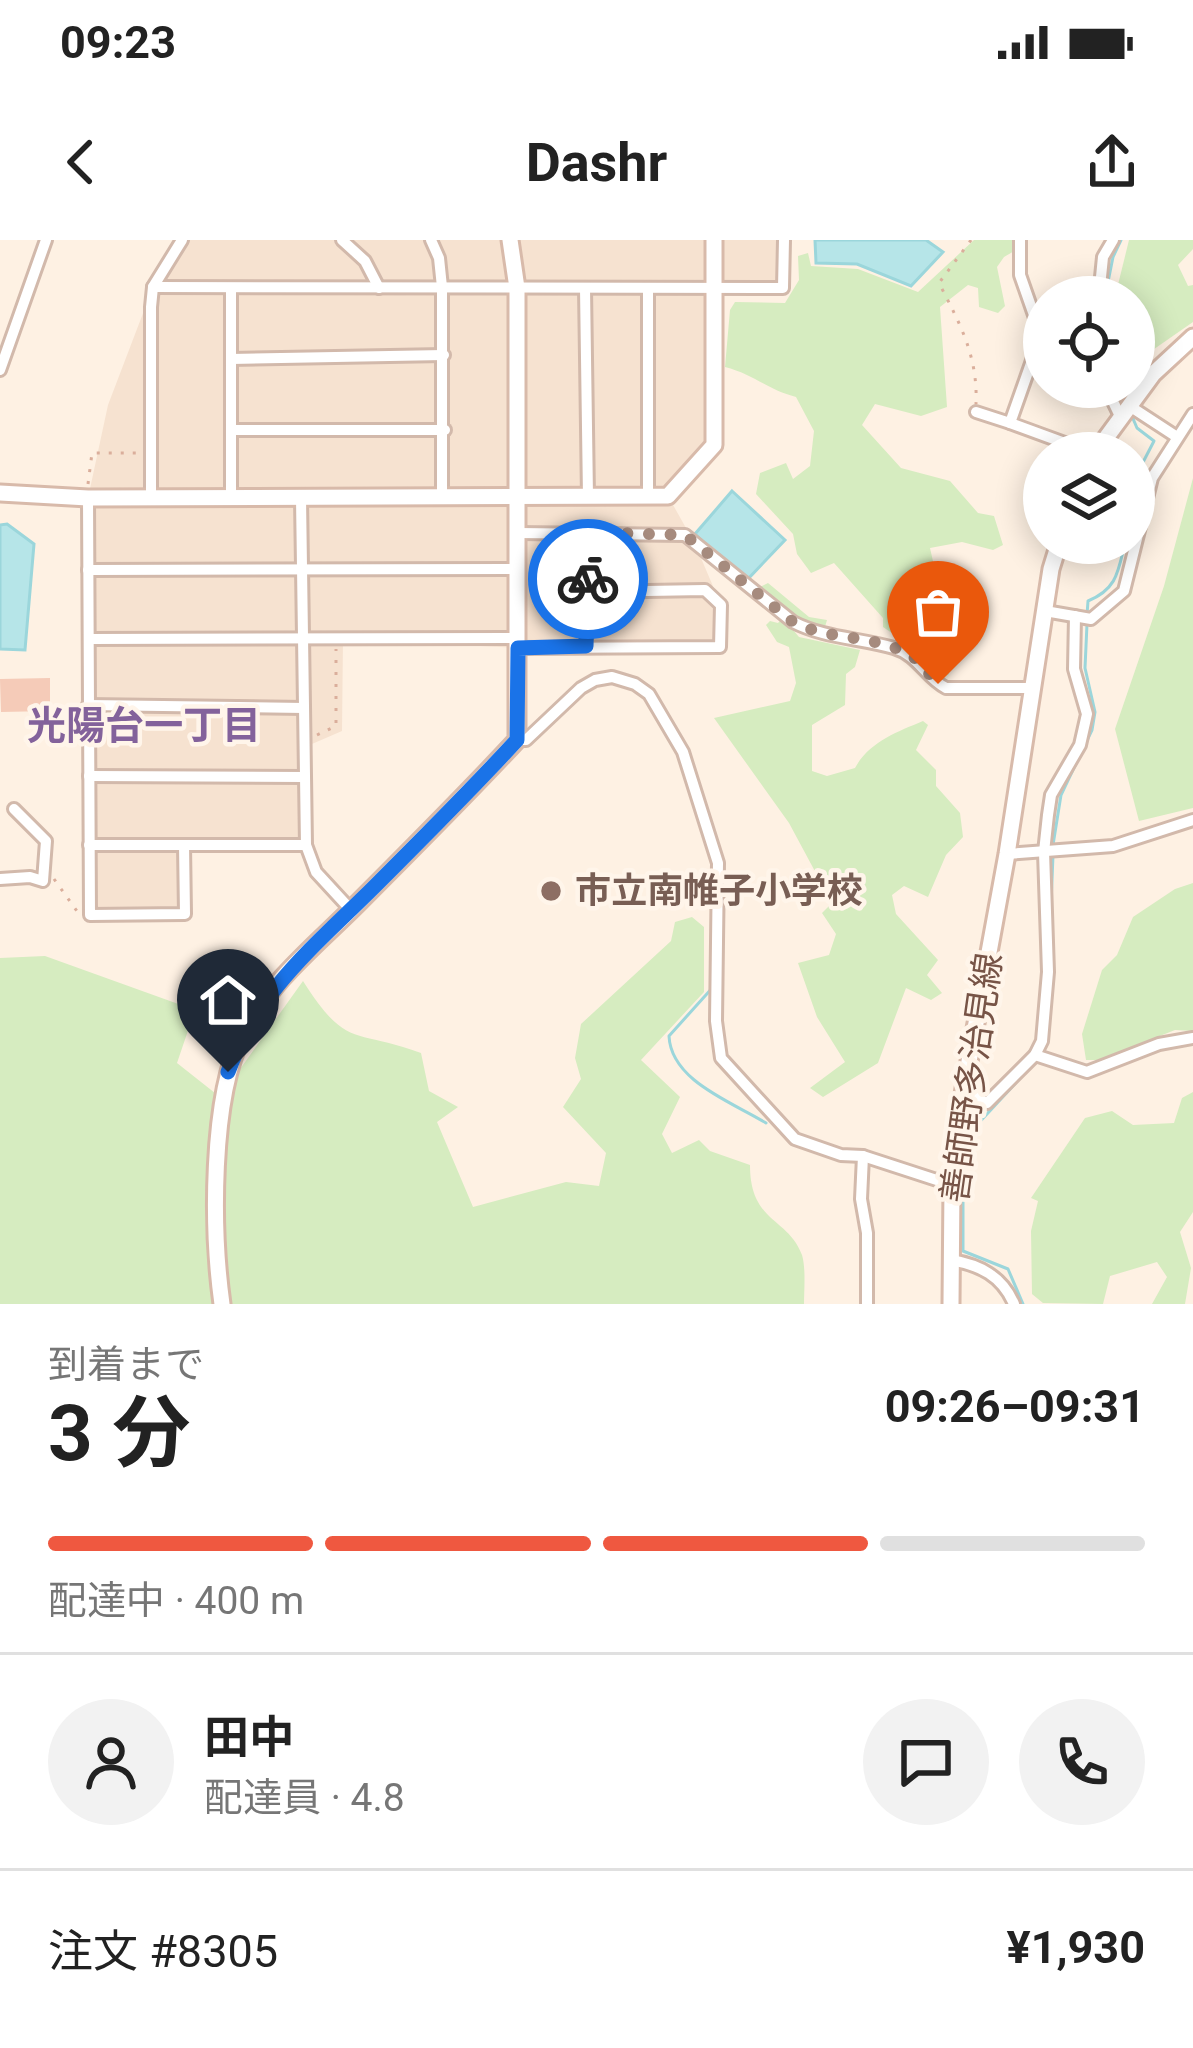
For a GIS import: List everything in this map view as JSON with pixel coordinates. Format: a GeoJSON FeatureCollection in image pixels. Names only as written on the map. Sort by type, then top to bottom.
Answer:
{"type":"FeatureCollection","features":[{"type":"Feature","properties":{"kind":"street"},"geometry":{"type":"LineString","coordinates":[[0,370],[46,240]]}},
{"type":"Feature","properties":{"kind":"street"},"geometry":{"type":"LineString","coordinates":[[151,497],[153,287],[182,240]]}},
{"type":"Feature","properties":{"kind":"street"},"geometry":{"type":"LineString","coordinates":[[342,240],[365,261],[379,288]]}},
{"type":"Feature","properties":{"kind":"street"},"geometry":{"type":"LineString","coordinates":[[431,240],[439,258],[442,287],[442,498]]}},
{"type":"Feature","properties":{"kind":"street"},"geometry":{"type":"LineString","coordinates":[[221,1304],[215,1245],[220,1138],[228,1072],[242,1036],[290,968],[517,740],[517,288],[510,240]]}},
{"type":"Feature","properties":{"kind":"street"},"geometry":{"type":"LineString","coordinates":[[0,493],[88,498],[668,496],[714,446],[714,240]]}},
{"type":"Feature","properties":{"kind":"street"},"geometry":{"type":"LineString","coordinates":[[153,287],[783,288],[784,240]]}},
{"type":"Feature","properties":{"kind":"street"},"geometry":{"type":"LineString","coordinates":[[1010,423],[1041,335],[1020,275],[1020,240]]}},
{"type":"Feature","properties":{"kind":"street"},"geometry":{"type":"LineString","coordinates":[[1101,276],[1103,257],[1113,240]]}},
{"type":"Feature","properties":{"kind":"street"},"geometry":{"type":"LineString","coordinates":[[231,288],[231,497]]}},
{"type":"Feature","properties":{"kind":"street"},"geometry":{"type":"LineString","coordinates":[[586,288],[588,497]]}},
{"type":"Feature","properties":{"kind":"street"},"geometry":{"type":"LineString","coordinates":[[648,288],[648,497]]}},
{"type":"Feature","properties":{"kind":"street"},"geometry":{"type":"LineString","coordinates":[[1111,432],[1153,374],[1193,338]]}},
{"type":"Feature","properties":{"kind":"street"},"geometry":{"type":"LineString","coordinates":[[231,359],[444,355]]}},
{"type":"Feature","properties":{"kind":"street"},"geometry":{"type":"LineString","coordinates":[[1128,410],[1177,437]]}},
{"type":"Feature","properties":{"kind":"street"},"geometry":{"type":"LineString","coordinates":[[976,412],[1035,432]]}},
{"type":"Feature","properties":{"kind":"street"},"geometry":{"type":"LineString","coordinates":[[1045,610],[1082,617],[1124,591],[1152,478],[1190,420]]}},
{"type":"Feature","properties":{"kind":"street"},"geometry":{"type":"LineString","coordinates":[[231,430],[445,430]]}},
{"type":"Feature","properties":{"kind":"street"},"geometry":{"type":"LineString","coordinates":[[88,498],[90,915],[185,914],[184,845]]}},
{"type":"Feature","properties":{"kind":"street"},"geometry":{"type":"LineString","coordinates":[[301,498],[306,845],[316,872],[351,910]]}},
{"type":"Feature","properties":{"kind":"street"},"geometry":{"type":"LineString","coordinates":[[586,646],[588,532]]}},
{"type":"Feature","properties":{"kind":"street"},"geometry":{"type":"LineString","coordinates":[[518,533],[685,535],[810,631],[897,649],[916,658],[946,688],[1032,688]]}},
{"type":"Feature","properties":{"kind":"street","name":"善師野多治見線"},"geometry":{"type":"LineString","coordinates":[[951,1304],[952,1185],[963,1091],[1055,564]]}},
{"type":"Feature","properties":{"kind":"street"},"geometry":{"type":"LineString","coordinates":[[88,570],[518,569]]}},
{"type":"Feature","properties":{"kind":"street"},"geometry":{"type":"LineString","coordinates":[[89,639],[303,638],[720,647],[721,605],[705,590],[588,592]]}},
{"type":"Feature","properties":{"kind":"street"},"geometry":{"type":"LineString","coordinates":[[963,1091],[987,1103],[1035,1055],[1042,1040],[1048,972],[1044,852],[1051,795],[1087,721],[1074,669],[1082,617]]}},
{"type":"Feature","properties":{"kind":"street"},"geometry":{"type":"LineString","coordinates":[[517,740],[526,740],[580,688],[595,680],[612,677],[649,694],[683,752],[718,863],[716,987],[721,1058],[795,1139],[952,1185]]}},
{"type":"Feature","properties":{"kind":"street"},"geometry":{"type":"LineString","coordinates":[[88,706],[304,707]]}},
{"type":"Feature","properties":{"kind":"street"},"geometry":{"type":"LineString","coordinates":[[89,776],[304,777]]}},
{"type":"Feature","properties":{"kind":"street"},"geometry":{"type":"LineString","coordinates":[[0,879],[43,881],[47,862],[46,841],[14,808]]}},
{"type":"Feature","properties":{"kind":"street"},"geometry":{"type":"LineString","coordinates":[[1007,854],[1113,847],[1193,820]]}},
{"type":"Feature","properties":{"kind":"street"},"geometry":{"type":"LineString","coordinates":[[89,845],[306,845]]}},
{"type":"Feature","properties":{"kind":"street"},"geometry":{"type":"LineString","coordinates":[[1035,1055],[1087,1072],[1159,1044],[1193,1038]]}},
{"type":"Feature","properties":{"kind":"street"},"geometry":{"type":"LineString","coordinates":[[863,1156],[867,1304]]}},
{"type":"Feature","properties":{"kind":"street"},"geometry":{"type":"LineString","coordinates":[[951,1260],[991,1273],[1014,1304]]}},
{"type":"Feature","properties":{"kind":"path"},"geometry":{"type":"LineString","coordinates":[[971,240],[938,283],[950,300],[978,370],[976,412]]}},
{"type":"Feature","properties":{"kind":"path"},"geometry":{"type":"LineString","coordinates":[[88,498],[92,453],[151,453]]}},
{"type":"Feature","properties":{"kind":"path"},"geometry":{"type":"LineString","coordinates":[[305,742],[336,726],[337,639]]}},
{"type":"Feature","properties":{"kind":"path"},"geometry":{"type":"LineString","coordinates":[[47,862],[49,877],[61,893],[80,916],[90,915]]}},
{"type":"Feature","properties":{"kind":"shaded area"},"geometry":{"type":"Polygon","coordinates":[[[182,240],[784,240],[783,288],[716,289],[714,445],[668,496],[721,605],[720,647],[518,648],[343,639],[342,731],[305,747],[306,845],[184,845],[185,914],[90,915],[88,498],[108,405],[153,287],[182,240]]]}},
{"type":"Feature","properties":{"kind":"green space"},"geometry":{"type":"Polygon","coordinates":[[[974,240],[1017,240],[1016,250],[997,267],[1005,306],[998,313],[979,307],[978,288],[968,285],[940,307],[947,407],[921,416],[875,404],[862,425],[901,468],[950,481],[978,513],[994,516],[1003,545],[993,550],[962,542],[930,548],[946,619],[959,622],[955,639],[937,633],[933,643],[949,674],[942,678],[917,650],[883,627],[883,618],[834,563],[811,573],[797,554],[793,534],[756,494],[760,473],[786,463],[793,479],[810,466],[814,431],[796,397],[725,367],[730,310],[735,302],[785,303],[799,280],[798,256],[808,253],[811,266],[858,269],[918,292],[974,240]]]}},
{"type":"Feature","properties":{"kind":"green space"},"geometry":{"type":"Polygon","coordinates":[[[1129,240],[1193,240],[1193,249],[1178,265],[1188,286],[1193,285],[1193,322],[1155,348],[1155,276],[1120,276],[1129,240]]]}},
{"type":"Feature","properties":{"kind":"green space"},"geometry":{"type":"Polygon","coordinates":[[[1193,478],[1193,808],[1139,821],[1115,729],[1164,586],[1193,478]]]}},
{"type":"Feature","properties":{"kind":"green space"},"geometry":{"type":"Polygon","coordinates":[[[768,583],[809,617],[827,620],[824,630],[799,623],[794,631],[799,637],[860,650],[855,667],[846,674],[845,705],[812,725],[812,771],[827,776],[855,768],[876,745],[923,721],[928,725],[916,750],[936,770],[936,786],[960,813],[963,837],[946,855],[928,897],[904,886],[892,895],[896,914],[938,960],[927,975],[942,993],[931,1000],[906,988],[878,1063],[823,1097],[810,1088],[845,1062],[817,1017],[798,963],[829,955],[836,934],[822,913],[832,903],[789,823],[714,718],[790,701],[796,683],[789,647],[777,642],[766,625],[778,623],[786,614],[760,587],[768,583]]]}},
{"type":"Feature","properties":{"kind":"green space"},"geometry":{"type":"Polygon","coordinates":[[[1193,883],[1193,1031],[1175,1030],[1099,1060],[1086,1060],[1082,1034],[1102,970],[1117,955],[1133,917],[1175,889],[1193,883]]]}},
{"type":"Feature","properties":{"kind":"green space"},"geometry":{"type":"Polygon","coordinates":[[[692,917],[704,927],[704,992],[641,1060],[680,1097],[662,1134],[672,1153],[699,1140],[710,1151],[750,1165],[756,1198],[802,1255],[804,1304],[0,1304],[0,958],[45,956],[195,1010],[177,1063],[220,1097],[303,981],[342,1028],[421,1053],[429,1091],[458,1107],[437,1122],[473,1207],[566,1182],[599,1186],[606,1153],[563,1107],[581,1079],[575,1058],[581,1024],[671,941],[675,922],[692,917]]]}},
{"type":"Feature","properties":{"kind":"green space"},"geometry":{"type":"Polygon","coordinates":[[[1193,1092],[1193,1212],[1180,1232],[1191,1268],[1185,1304],[1152,1304],[1167,1277],[1157,1262],[1110,1276],[1103,1304],[1043,1303],[1032,1294],[1031,1231],[1038,1201],[1031,1198],[1085,1118],[1112,1111],[1133,1125],[1174,1123],[1182,1098],[1193,1092]]]}},
{"type":"Feature","properties":{"kind":"water"},"geometry":{"type":"Polygon","coordinates":[[[815,240],[926,240],[943,252],[911,286],[857,264],[816,263],[815,240]]]}},
{"type":"Feature","properties":{"kind":"water"},"geometry":{"type":"Polygon","coordinates":[[[732,491],[785,540],[745,582],[695,534],[732,491]]]}},
{"type":"Feature","properties":{"kind":"water"},"geometry":{"type":"Polygon","coordinates":[[[7,524],[34,544],[25,650],[0,649],[0,525],[7,524]]]}},
{"type":"Feature","properties":{"kind":"building"},"geometry":{"type":"Polygon","coordinates":[[[50,678],[50,711],[1,712],[0,679],[50,678]]]}},
{"type":"Feature","properties":{"kind":"waterway"},"geometry":{"type":"LineString","coordinates":[[1109,276],[1121,240]]}},
{"type":"Feature","properties":{"kind":"waterway"},"geometry":{"type":"LineString","coordinates":[[1131,414],[1142,432]]}},
{"type":"Feature","properties":{"kind":"waterway"},"geometry":{"type":"LineString","coordinates":[[1087,615],[1088,601],[1105,591],[1120,564]]}},
{"type":"Feature","properties":{"kind":"waterway"},"geometry":{"type":"LineString","coordinates":[[1053,845],[1061,795],[1092,730],[1095,712],[1085,668],[1087,624]]}},
{"type":"Feature","properties":{"kind":"waterway"},"geometry":{"type":"LineString","coordinates":[[1051,905],[1053,855]]}},
{"type":"Feature","properties":{"kind":"waterway"},"geometry":{"type":"LineString","coordinates":[[714,986],[669,1036],[672,1052],[692,1078],[766,1123]]}},
{"type":"Feature","properties":{"kind":"waterway"},"geometry":{"type":"LineString","coordinates":[[1049,1025],[1052,987]]}},
{"type":"Feature","properties":{"kind":"waterway"},"geometry":{"type":"LineString","coordinates":[[1023,1304],[1008,1269],[963,1251],[963,1163],[974,1128],[1036,1061]]}},
{"type":"Feature","properties":{"kind":"way so far"},"geometry":{"type":"LineString","coordinates":[[588,579],[588,532],[685,535],[793,622],[810,631],[897,649],[916,658],[938,684]]}},
{"type":"Feature","properties":{"kind":"place","name":"市立南帷子小学校"},"geometry":{"type":"Point","coordinates":[551,891]}},
{"type":"Feature","properties":{"kind":"district","name":"光陽台一丁目"},"geometry":{"type":"Point","coordinates":[144,726]}},
{"type":"Feature","properties":{"kind":"route"},"geometry":{"type":"LineString","coordinates":[[228,1072],[261,1004],[290,968],[517,740],[518,648],[586,646],[588,579]]}}]}
